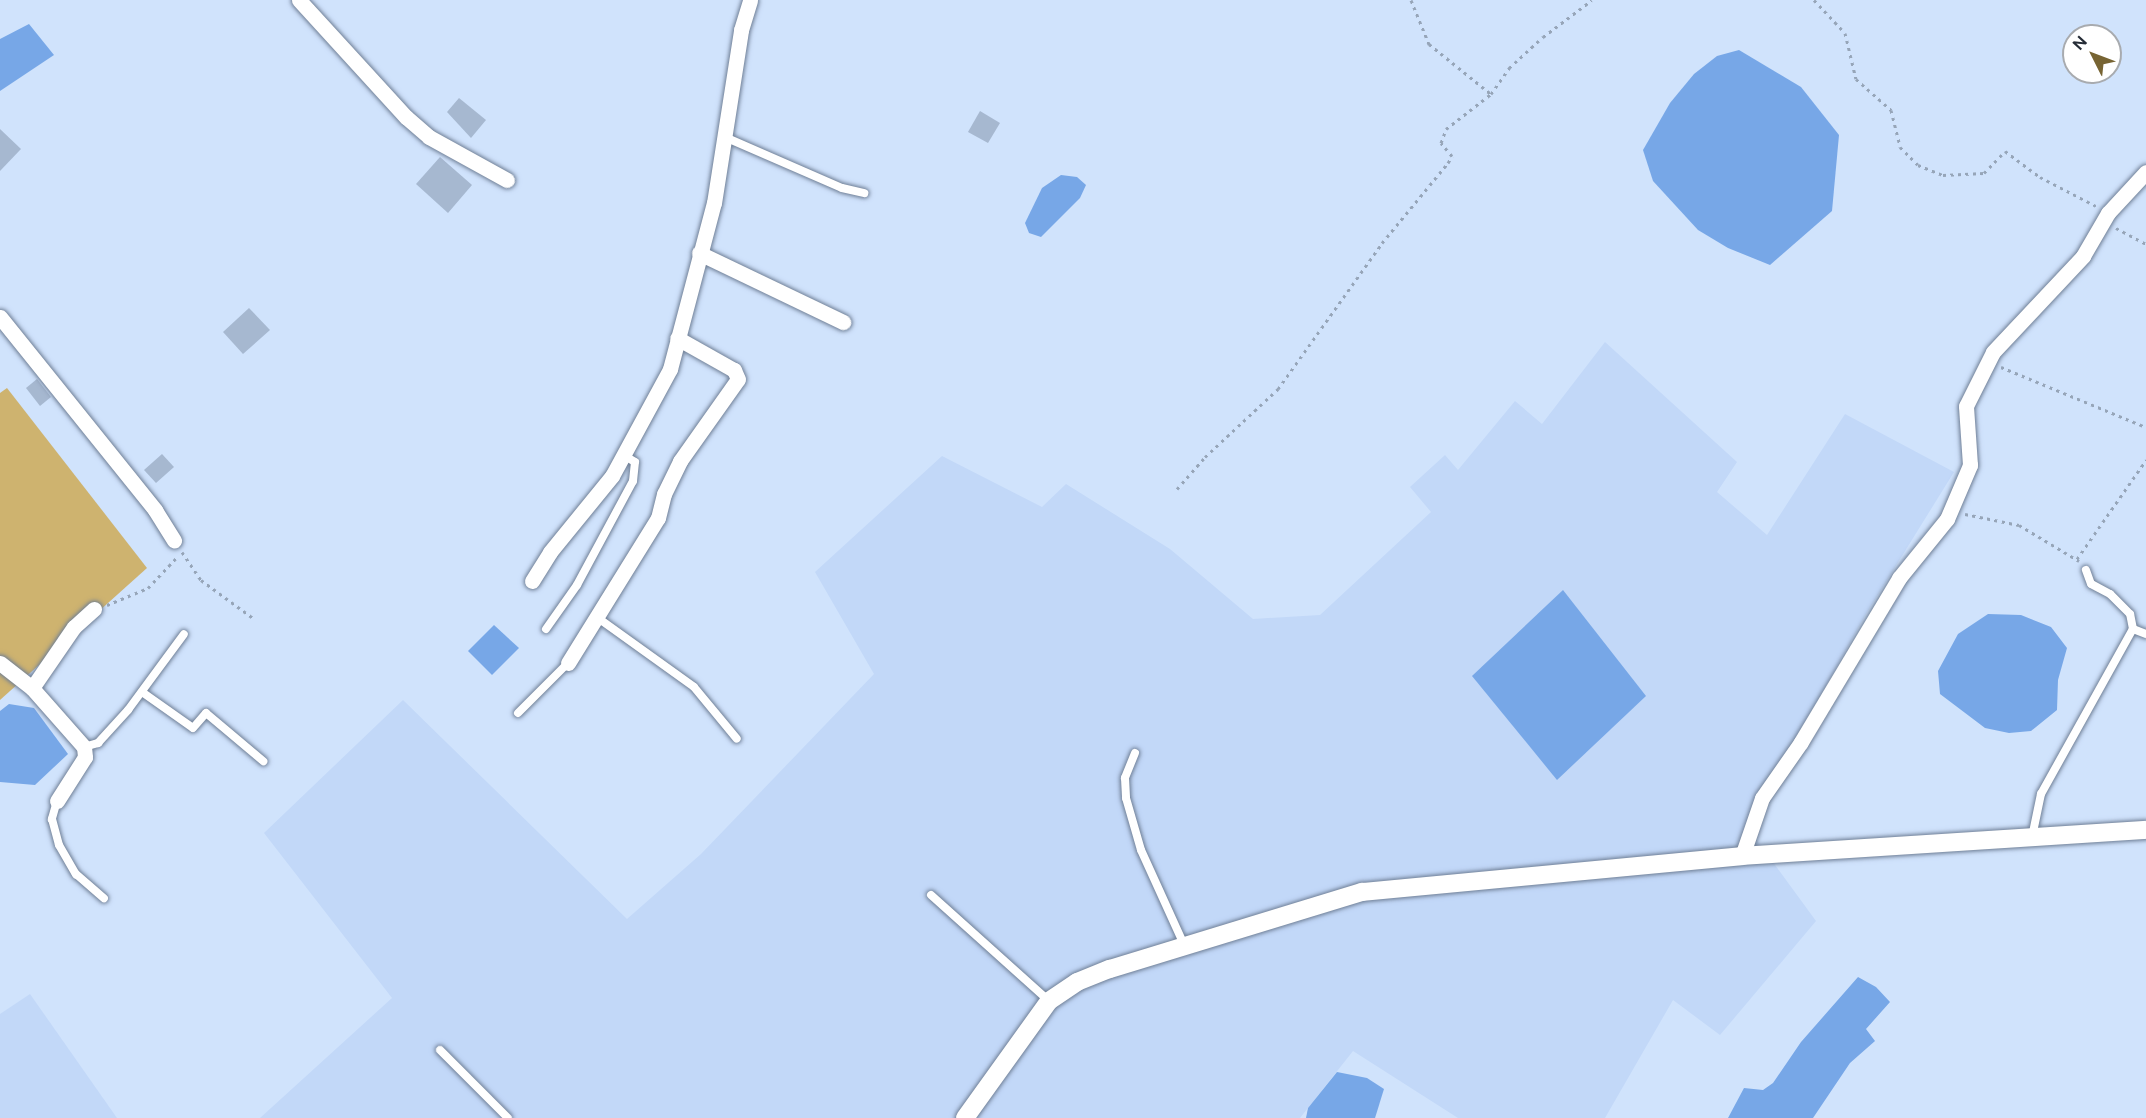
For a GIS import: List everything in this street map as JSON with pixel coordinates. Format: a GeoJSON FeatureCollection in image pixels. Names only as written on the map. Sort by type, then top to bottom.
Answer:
{"type":"FeatureCollection","features":[{"type":"Feature","properties":{"kind":"street"},"geometry":{"type":"LineString","coordinates":[[299,0],[406,117],[429,137],[507,180]]}},
{"type":"Feature","properties":{"kind":"street"},"geometry":{"type":"LineString","coordinates":[[532,581],[625,456],[670,369],[726,138],[741,30],[750,0]]}},
{"type":"Feature","properties":{"kind":"street"},"geometry":{"type":"LineString","coordinates":[[1742,855],[1762,798],[1801,742],[1899,578],[1952,508],[1970,465],[1966,406],[1989,362],[2083,256],[2106,217],[2146,172]]}},
{"type":"Feature","properties":{"kind":"street"},"geometry":{"type":"LineString","coordinates":[[699,253],[843,322]]}},
{"type":"Feature","properties":{"kind":"street"},"geometry":{"type":"LineString","coordinates":[[0,316],[155,510],[178,546]]}},
{"type":"Feature","properties":{"kind":"street"},"geometry":{"type":"LineString","coordinates":[[568,663],[658,518],[664,494],[680,461],[738,379],[734,370],[677,338]]}},
{"type":"Feature","properties":{"kind":"street"},"geometry":{"type":"LineString","coordinates":[[32,688],[74,627],[94,609]]}},
{"type":"Feature","properties":{"kind":"street"},"geometry":{"type":"LineString","coordinates":[[0,663],[32,688],[84,747],[85,758],[57,801]]}},
{"type":"Feature","properties":{"kind":"street"},"geometry":{"type":"LineString","coordinates":[[965,1118],[1049,1001],[1077,982],[1184,945],[1373,890],[1742,855],[2146,830]]}},
{"type":"Feature","properties":{"kind":"lane"},"geometry":{"type":"LineString","coordinates":[[726,138],[842,188],[864,192]]}},
{"type":"Feature","properties":{"kind":"lane"},"geometry":{"type":"LineString","coordinates":[[546,629],[577,585],[633,481],[635,462],[625,456]]}},
{"type":"Feature","properties":{"kind":"lane"},"geometry":{"type":"LineString","coordinates":[[2032,837],[2041,794],[2133,629],[2130,614],[2110,594],[2091,584],[2086,570]]}},
{"type":"Feature","properties":{"kind":"lane"},"geometry":{"type":"LineString","coordinates":[[598,618],[694,687],[737,739]]}},
{"type":"Feature","properties":{"kind":"lane"},"geometry":{"type":"LineString","coordinates":[[2133,629],[2146,634]]}},
{"type":"Feature","properties":{"kind":"lane"},"geometry":{"type":"LineString","coordinates":[[84,747],[98,742],[142,692],[184,634]]}},
{"type":"Feature","properties":{"kind":"lane"},"geometry":{"type":"LineString","coordinates":[[518,713],[568,663]]}},
{"type":"Feature","properties":{"kind":"lane"},"geometry":{"type":"LineString","coordinates":[[142,692],[193,728],[206,713],[263,761]]}},
{"type":"Feature","properties":{"kind":"lane"},"geometry":{"type":"LineString","coordinates":[[1135,753],[1125,778],[1126,798],[1142,850],[1184,945]]}},
{"type":"Feature","properties":{"kind":"lane"},"geometry":{"type":"LineString","coordinates":[[57,801],[52,819],[59,845],[76,874],[104,898]]}},
{"type":"Feature","properties":{"kind":"lane"},"geometry":{"type":"LineString","coordinates":[[931,896],[1049,1001]]}},
{"type":"Feature","properties":{"kind":"lane"},"geometry":{"type":"LineString","coordinates":[[440,1050],[508,1118]]}},
{"type":"Feature","properties":{"kind":"path"},"geometry":{"type":"LineString","coordinates":[[1411,0],[1429,44],[1491,94]]}},
{"type":"Feature","properties":{"kind":"path"},"geometry":{"type":"LineString","coordinates":[[1177,489],[1205,457],[1278,389],[1382,243],[1448,163],[1452,156],[1441,143],[1443,133],[1491,94],[1509,68],[1592,0]]}},
{"type":"Feature","properties":{"kind":"path"},"geometry":{"type":"LineString","coordinates":[[1814,0],[1845,33],[1856,79],[1891,110],[1900,147],[1918,165],[1943,175],[1984,173],[2005,151],[2040,177],[2146,244]]}},
{"type":"Feature","properties":{"kind":"path"},"geometry":{"type":"LineString","coordinates":[[1989,362],[2146,428]]}},
{"type":"Feature","properties":{"kind":"path"},"geometry":{"type":"LineString","coordinates":[[2077,558],[2146,460]]}},
{"type":"Feature","properties":{"kind":"path"},"geometry":{"type":"LineString","coordinates":[[1952,508],[1970,516],[2019,525],[2077,558],[2086,570]]}},
{"type":"Feature","properties":{"kind":"path"},"geometry":{"type":"LineString","coordinates":[[94,609],[148,588],[178,546],[201,580],[253,618]]}},
{"type":"Feature","properties":{"kind":"shaded area"},"geometry":{"type":"Polygon","coordinates":[[[1605,342],[1737,462],[1717,492],[1767,535],[1845,414],[1954,472],[1866,614],[1787,755],[1759,818],[1756,839],[1816,921],[1720,1035],[1673,1000],[1605,1118],[1458,1118],[1353,1051],[1300,1118],[260,1118],[392,998],[264,833],[403,700],[627,919],[701,854],[874,674],[815,572],[942,456],[1042,507],[1066,484],[1170,549],[1253,619],[1320,615],[1431,512],[1410,487],[1445,455],[1458,470],[1515,401],[1542,424],[1605,342]]]}},
{"type":"Feature","properties":{"kind":"shaded area"},"geometry":{"type":"Polygon","coordinates":[[[7,388],[147,568],[0,700],[0,393],[7,388]]]}},
{"type":"Feature","properties":{"kind":"shaded area"},"geometry":{"type":"Polygon","coordinates":[[[30,994],[117,1118],[0,1118],[0,1014],[30,994]]]}},
{"type":"Feature","properties":{"kind":"water"},"geometry":{"type":"Polygon","coordinates":[[[29,24],[54,55],[0,91],[0,39],[29,24]]]}},
{"type":"Feature","properties":{"kind":"water"},"geometry":{"type":"Polygon","coordinates":[[[1739,50],[1801,87],[1839,135],[1832,211],[1770,265],[1728,248],[1698,230],[1653,181],[1643,150],[1670,103],[1694,74],[1717,56],[1739,50]]]}},
{"type":"Feature","properties":{"kind":"water"},"geometry":{"type":"Polygon","coordinates":[[[1061,175],[1077,177],[1086,185],[1080,198],[1041,237],[1029,233],[1025,223],[1042,188],[1061,175]]]}},
{"type":"Feature","properties":{"kind":"water"},"geometry":{"type":"Polygon","coordinates":[[[1563,590],[1646,696],[1557,780],[1472,676],[1563,590]]]}},
{"type":"Feature","properties":{"kind":"water"},"geometry":{"type":"Polygon","coordinates":[[[1988,614],[2021,615],[2051,627],[2067,648],[2058,680],[2057,710],[2031,731],[2009,733],[1985,728],[1940,694],[1938,671],[1958,634],[1988,614]]]}},
{"type":"Feature","properties":{"kind":"water"},"geometry":{"type":"Polygon","coordinates":[[[494,625],[519,648],[492,675],[468,651],[494,625]]]}},
{"type":"Feature","properties":{"kind":"water"},"geometry":{"type":"Polygon","coordinates":[[[9,704],[34,708],[68,754],[35,785],[0,782],[0,711],[9,704]]]}},
{"type":"Feature","properties":{"kind":"water"},"geometry":{"type":"Polygon","coordinates":[[[1858,977],[1876,987],[1890,1002],[1866,1029],[1875,1041],[1850,1063],[1813,1118],[1728,1118],[1744,1088],[1763,1090],[1773,1083],[1801,1042],[1858,977]]]}},
{"type":"Feature","properties":{"kind":"water"},"geometry":{"type":"Polygon","coordinates":[[[1337,1072],[1367,1078],[1384,1089],[1375,1118],[1306,1118],[1308,1108],[1337,1072]]]}},
{"type":"Feature","properties":{"kind":"building"},"geometry":{"type":"Polygon","coordinates":[[[459,98],[486,120],[471,138],[447,112],[459,98]]]}},
{"type":"Feature","properties":{"kind":"building"},"geometry":{"type":"Polygon","coordinates":[[[980,111],[1000,123],[988,143],[968,132],[980,111]]]}},
{"type":"Feature","properties":{"kind":"building"},"geometry":{"type":"Polygon","coordinates":[[[0,129],[21,149],[0,171],[0,129]]]}},
{"type":"Feature","properties":{"kind":"building"},"geometry":{"type":"Polygon","coordinates":[[[440,157],[472,185],[448,213],[416,184],[440,157]]]}},
{"type":"Feature","properties":{"kind":"building"},"geometry":{"type":"Polygon","coordinates":[[[249,308],[270,330],[243,354],[223,332],[249,308]]]}},
{"type":"Feature","properties":{"kind":"building"},"geometry":{"type":"Polygon","coordinates":[[[37,379],[51,397],[40,406],[26,388],[37,379]]]}},
{"type":"Feature","properties":{"kind":"building"},"geometry":{"type":"Polygon","coordinates":[[[162,454],[174,467],[156,483],[144,470],[162,454]]]}}]}
